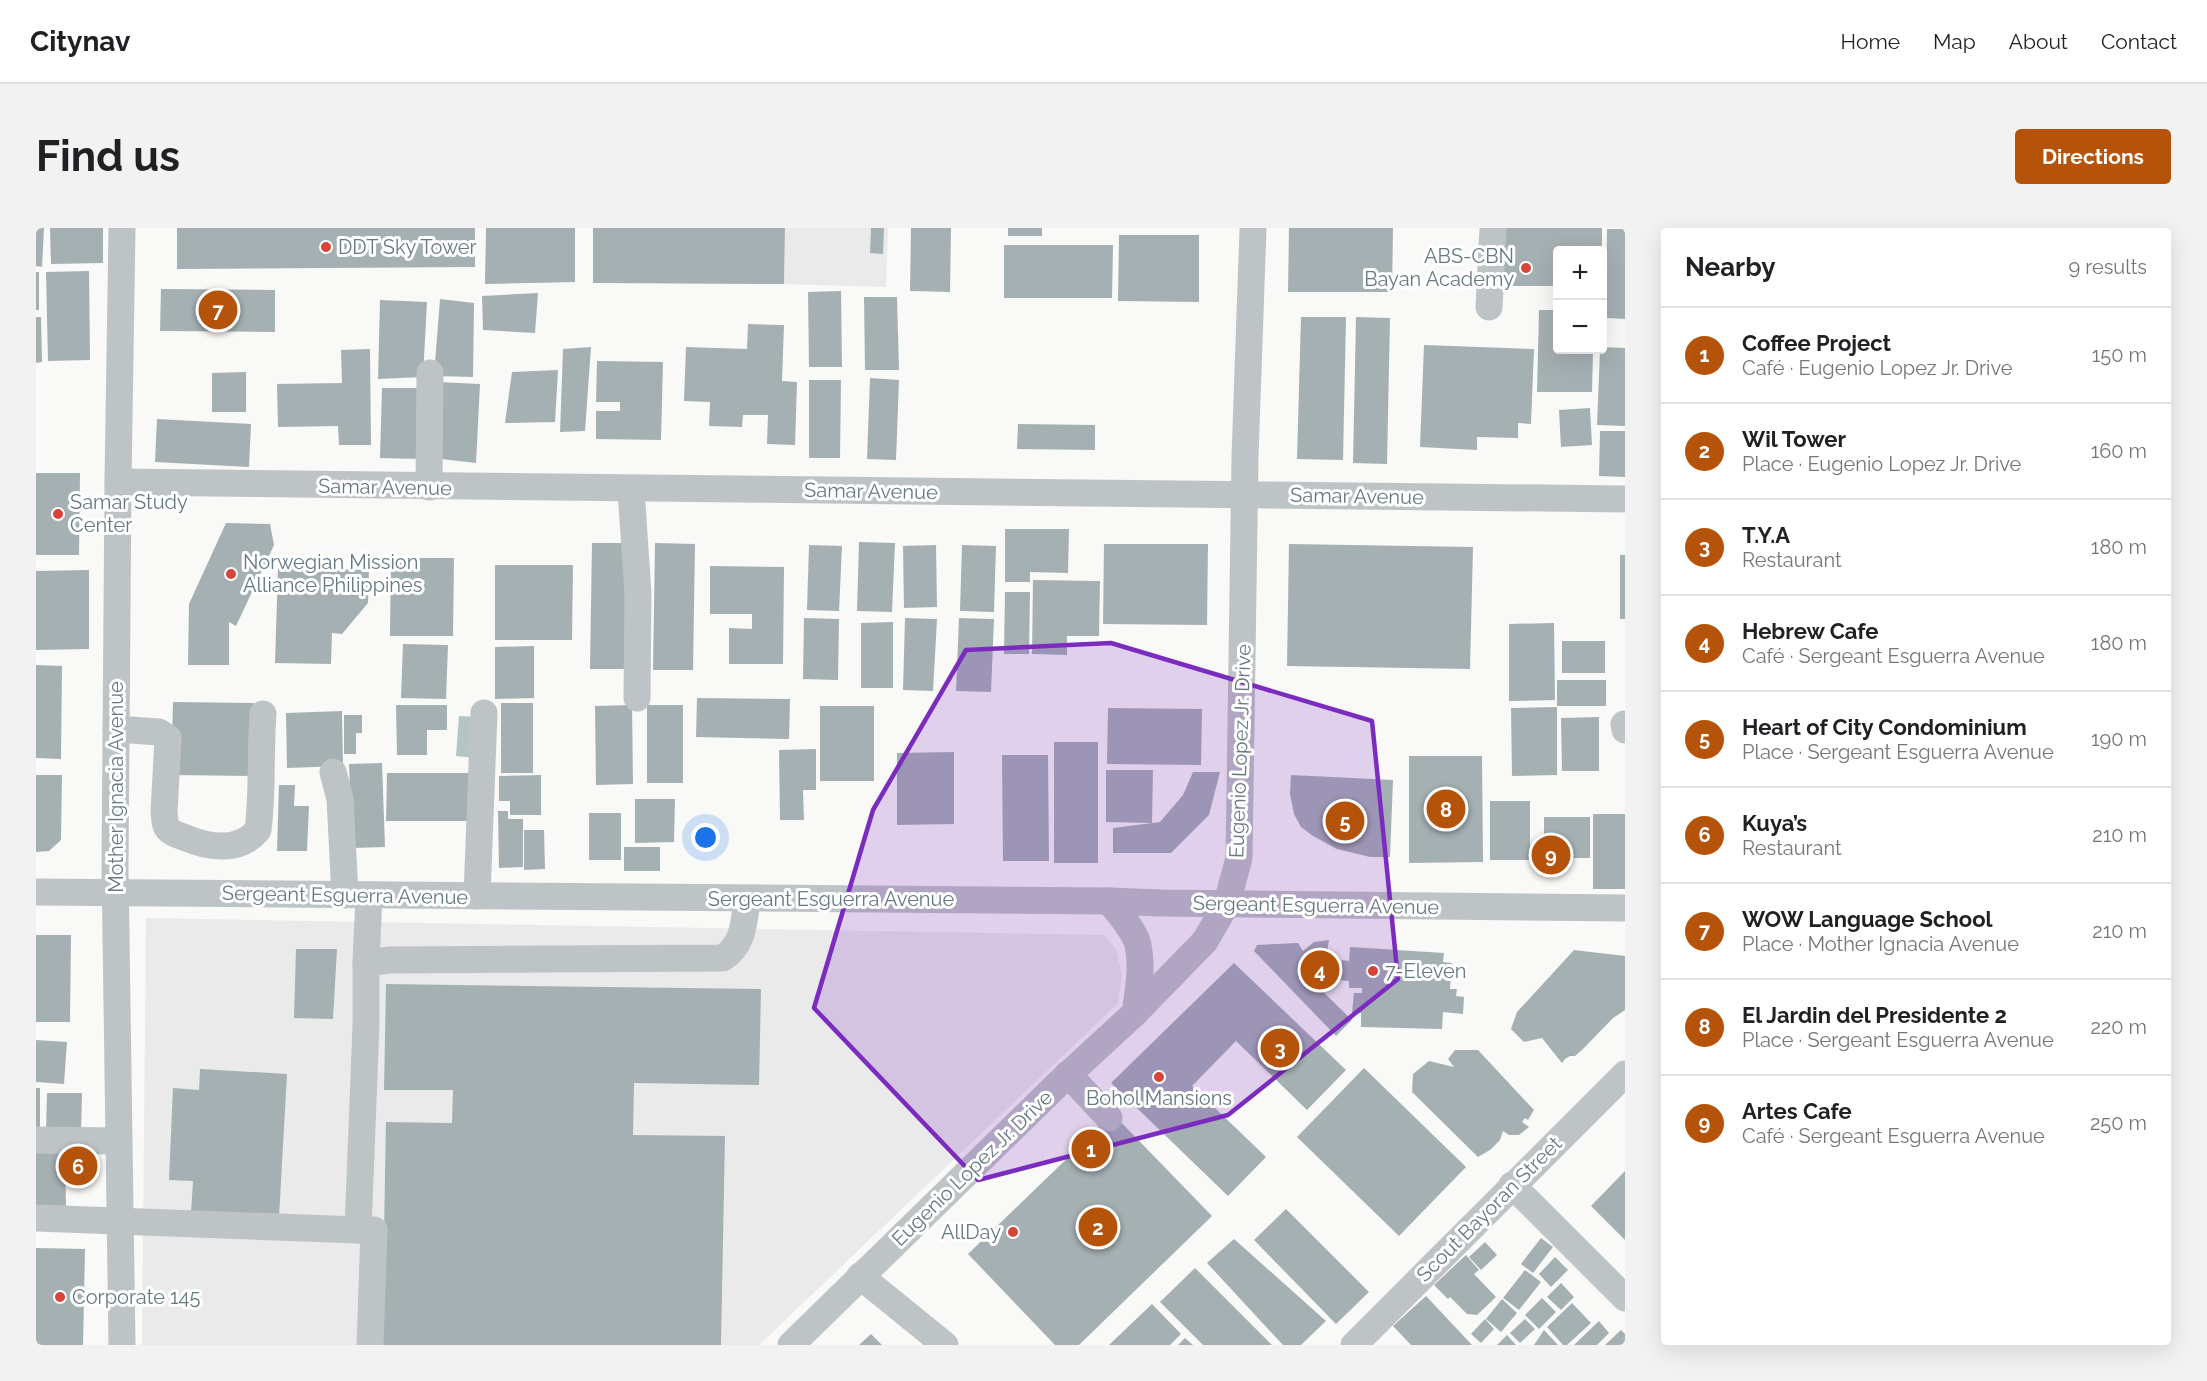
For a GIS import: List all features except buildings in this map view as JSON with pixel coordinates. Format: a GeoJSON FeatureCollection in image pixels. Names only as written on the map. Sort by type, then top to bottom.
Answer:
{"type":"FeatureCollection","features":[{"type":"Feature","properties":{"kind":"street","name":"Mother Ignacia Avenue"},"geometry":{"type":"LineString","coordinates":[[122,228],[116,729],[118,1141],[122,1345]]}},
{"type":"Feature","properties":{"kind":"street","name":"Eugenio Lopez Jr. Drive"},"geometry":{"type":"LineString","coordinates":[[791,1345],[1068,1074],[1135,1013],[1205,941],[1227,903],[1239,858],[1245,496],[1253,228]]}},
{"type":"Feature","properties":{"kind":"street"},"geometry":{"type":"LineString","coordinates":[[1489,307],[1493,228]]}},
{"type":"Feature","properties":{"kind":"street"},"geometry":{"type":"LineString","coordinates":[[429,487],[430,373]]}},
{"type":"Feature","properties":{"kind":"street","name":"Samar Avenue"},"geometry":{"type":"LineString","coordinates":[[118,483],[1625,499]]}},
{"type":"Feature","properties":{"kind":"street"},"geometry":{"type":"LineString","coordinates":[[631,490],[638,593],[637,698]]}},
{"type":"Feature","properties":{"kind":"street"},"geometry":{"type":"LineString","coordinates":[[477,896],[484,713]]}},
{"type":"Feature","properties":{"kind":"street"},"geometry":{"type":"LineString","coordinates":[[116,729],[159,732],[168,738],[164,812],[165,822],[170,832],[203,844],[231,846],[245,841],[258,830],[264,714]]}},
{"type":"Feature","properties":{"kind":"street"},"geometry":{"type":"LineString","coordinates":[[333,772],[357,895],[366,963],[366,1025],[358,1230]]}},
{"type":"Feature","properties":{"kind":"street","name":"Sergeant Esguerra Avenue"},"geometry":{"type":"LineString","coordinates":[[36,892],[1109,901],[1625,909]]}},
{"type":"Feature","properties":{"kind":"street"},"geometry":{"type":"LineString","coordinates":[[366,963],[401,959],[723,958],[738,944],[744,928],[747,899]]}},
{"type":"Feature","properties":{"kind":"street"},"geometry":{"type":"LineString","coordinates":[[1109,901],[1129,927],[1138,944],[1139,974],[1135,1013]]}},
{"type":"Feature","properties":{"kind":"street"},"geometry":{"type":"LineString","coordinates":[[1068,1074],[1109,1118]]}},
{"type":"Feature","properties":{"kind":"street","name":"Scout Bayoran Street"},"geometry":{"type":"LineString","coordinates":[[1354,1345],[1625,1074]]}},
{"type":"Feature","properties":{"kind":"street"},"geometry":{"type":"LineString","coordinates":[[36,1140],[118,1141]]}},
{"type":"Feature","properties":{"kind":"street"},"geometry":{"type":"LineString","coordinates":[[1512,1185],[1625,1298]]}},
{"type":"Feature","properties":{"kind":"street"},"geometry":{"type":"LineString","coordinates":[[36,1218],[374,1230],[370,1345]]}},
{"type":"Feature","properties":{"kind":"street"},"geometry":{"type":"LineString","coordinates":[[860,1276],[945,1345]]}},
{"type":"Feature","properties":{"kind":"highlighted area"},"geometry":{"type":"Polygon","coordinates":[[[1111,643],[1372,721],[1398,979],[1228,1115],[978,1180],[814,1008],[873,810],[966,650],[1111,643]]]}},
{"type":"Feature","properties":{"kind":"shaded area"},"geometry":{"type":"Polygon","coordinates":[[[785,228],[888,228],[886,287],[784,284],[785,228]]]}},
{"type":"Feature","properties":{"kind":"shaded area"},"geometry":{"type":"Polygon","coordinates":[[[459,716],[479,717],[475,758],[456,756],[459,716]]]}},
{"type":"Feature","properties":{"kind":"shaded area"},"geometry":{"type":"Polygon","coordinates":[[[146,918],[1104,935],[1116,949],[1122,975],[1118,1003],[759,1345],[142,1345],[146,918]]]}},
{"type":"Feature","properties":{"kind":"place","name":"DDT Sky Tower"},"geometry":{"type":"Point","coordinates":[326,247]}},
{"type":"Feature","properties":{"kind":"place","name":"ABS-CBN Bayan Academy"},"geometry":{"type":"Point","coordinates":[1526,268]}},
{"type":"Feature","properties":{"kind":"place","name":"WOW Language School"},"geometry":{"type":"Point","coordinates":[218,310]}},
{"type":"Feature","properties":{"kind":"place","name":"Samar Study Center"},"geometry":{"type":"Point","coordinates":[58,514]}},
{"type":"Feature","properties":{"kind":"place","name":"Norwegian Mission Alliance Philippines"},"geometry":{"type":"Point","coordinates":[231,574]}},
{"type":"Feature","properties":{"kind":"place","name":"El Jardin del Presidente 2"},"geometry":{"type":"Point","coordinates":[1446,809]}},
{"type":"Feature","properties":{"kind":"place","name":"Heart of City Condominium"},"geometry":{"type":"Point","coordinates":[1345,821]}},
{"type":"Feature","properties":{"kind":"place","name":"Artes Cafe"},"geometry":{"type":"Point","coordinates":[1551,855]}},
{"type":"Feature","properties":{"kind":"place","name":"Hebrew Cafe"},"geometry":{"type":"Point","coordinates":[1320,970]}},
{"type":"Feature","properties":{"kind":"place","name":"7-Eleven"},"geometry":{"type":"Point","coordinates":[1373,971]}},
{"type":"Feature","properties":{"kind":"place","name":"T.Y.A"},"geometry":{"type":"Point","coordinates":[1280,1048]}},
{"type":"Feature","properties":{"kind":"place","name":"Bohol Mansions"},"geometry":{"type":"Point","coordinates":[1159,1077]}},
{"type":"Feature","properties":{"kind":"place","name":"Coffee Project"},"geometry":{"type":"Point","coordinates":[1091,1149]}},
{"type":"Feature","properties":{"kind":"place","name":"Kuya’s"},"geometry":{"type":"Point","coordinates":[78,1166]}},
{"type":"Feature","properties":{"kind":"place","name":"Wil Tower"},"geometry":{"type":"Point","coordinates":[1098,1227]}},
{"type":"Feature","properties":{"kind":"place","name":"AllDay"},"geometry":{"type":"Point","coordinates":[1013,1232]}},
{"type":"Feature","properties":{"kind":"place","name":"Corporate 145"},"geometry":{"type":"Point","coordinates":[60,1297]}}]}
